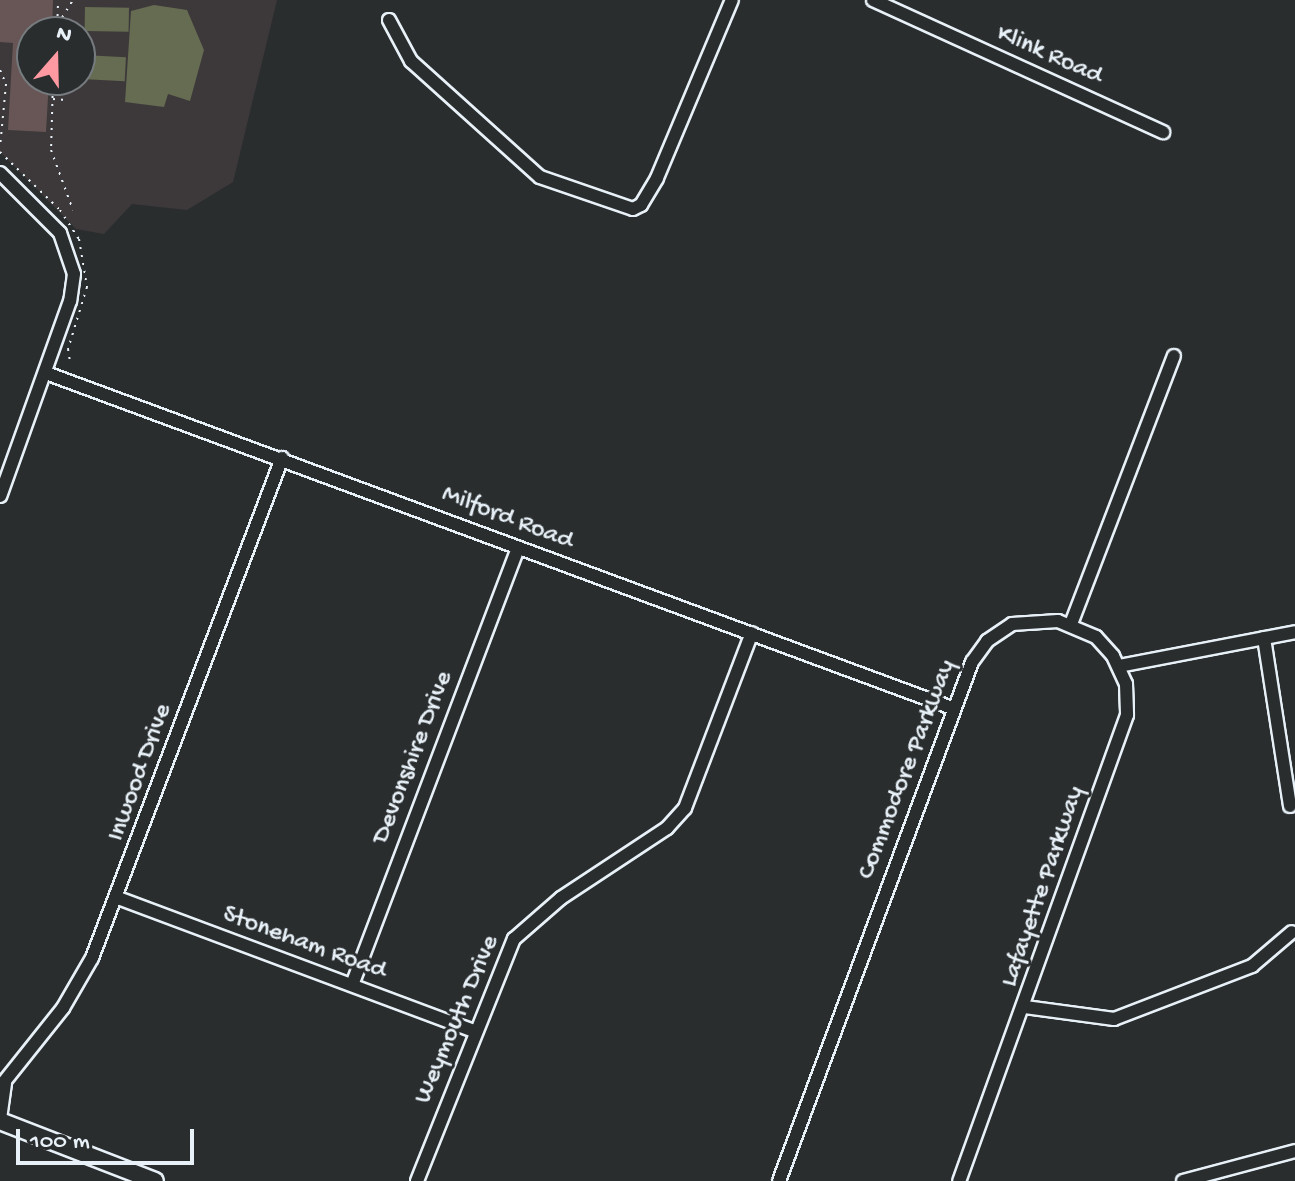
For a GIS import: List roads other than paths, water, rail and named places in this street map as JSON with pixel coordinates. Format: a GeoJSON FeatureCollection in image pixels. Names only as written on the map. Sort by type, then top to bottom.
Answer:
{"type":"FeatureCollection","features":[{"type":"Feature","properties":{"kind":"main road"},"geometry":{"type":"LineString","coordinates":[[0,1120],[155,1181]]}},
{"type":"Feature","properties":{"kind":"street"},"geometry":{"type":"LineString","coordinates":[[389,20],[411,61],[540,177],[633,209],[641,205],[657,178],[732,0]]}},
{"type":"Feature","properties":{"kind":"street","name":"Klink Road"},"geometry":{"type":"LineString","coordinates":[[873,0],[1163,132]]}},
{"type":"Feature","properties":{"kind":"street"},"geometry":{"type":"LineString","coordinates":[[0,173],[48,218],[69,250],[74,274],[70,301],[0,496]]}},
{"type":"Feature","properties":{"kind":"street"},"geometry":{"type":"LineString","coordinates":[[1071,624],[1174,356]]}},
{"type":"Feature","properties":{"kind":"street","name":"Milford Road"},"geometry":{"type":"LineString","coordinates":[[46,373],[952,708]]}},
{"type":"Feature","properties":{"kind":"street","name":"Inwood Drive"},"geometry":{"type":"LineString","coordinates":[[0,1120],[2,1085],[63,1008],[118,898],[282,458]]}},
{"type":"Feature","properties":{"kind":"street","name":"Devonshire Drive"},"geometry":{"type":"LineString","coordinates":[[352,985],[518,547]]}},
{"type":"Feature","properties":{"kind":"street","name":"Commodore Parkway"},"geometry":{"type":"LineString","coordinates":[[779,1181],[952,708],[972,662],[998,632],[1026,620],[1071,624]]}},
{"type":"Feature","properties":{"kind":"street","name":"Lafayette Parkway"},"geometry":{"type":"LineString","coordinates":[[959,1181],[1125,726],[1128,696],[1119,666],[1096,637],[1071,624]]}},
{"type":"Feature","properties":{"kind":"street"},"geometry":{"type":"LineString","coordinates":[[1119,666],[1295,632]]}},
{"type":"Feature","properties":{"kind":"street","name":"Weymouth Drive"},"geometry":{"type":"LineString","coordinates":[[417,1181],[506,954],[522,930],[656,836],[685,808],[752,633]]}},
{"type":"Feature","properties":{"kind":"street"},"geometry":{"type":"LineString","coordinates":[[1264,638],[1290,806]]}},
{"type":"Feature","properties":{"kind":"street","name":"Stoneham Road"},"geometry":{"type":"LineString","coordinates":[[118,898],[474,1031]]}},
{"type":"Feature","properties":{"kind":"street"},"geometry":{"type":"LineString","coordinates":[[1025,1007],[1114,1019],[1252,966],[1292,932]]}},
{"type":"Feature","properties":{"kind":"street"},"geometry":{"type":"LineString","coordinates":[[1183,1181],[1295,1151]]}}]}
